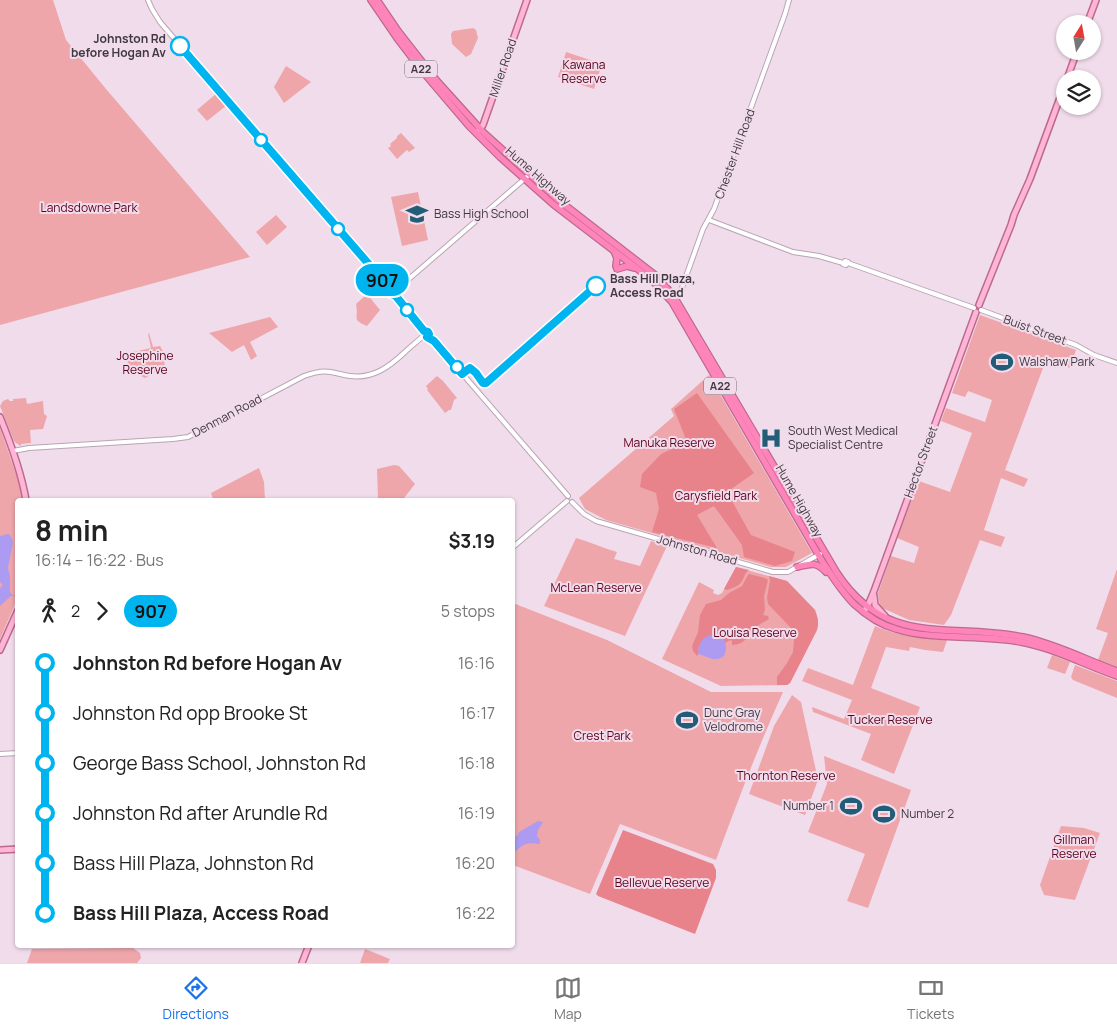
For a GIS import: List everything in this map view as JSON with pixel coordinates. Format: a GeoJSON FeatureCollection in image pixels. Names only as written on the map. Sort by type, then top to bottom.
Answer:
{"type":"FeatureCollection","features":[{"type":"Feature","properties":{"kind":"highway","name":"Hume Highway"},"geometry":{"type":"LineString","coordinates":[[371,0],[417,65],[478,131],[554,204],[652,280],[674,301]]}},
{"type":"Feature","properties":{"kind":"highway","name":"Hume Highway"},"geometry":{"type":"LineString","coordinates":[[377,0],[398,31],[478,131]]}},
{"type":"Feature","properties":{"kind":"highway","name":"Hume Highway"},"geometry":{"type":"LineString","coordinates":[[528,177],[650,271],[664,284],[822,553],[835,581],[849,598],[882,624],[896,629],[928,635],[1000,639],[1036,645],[1117,676]]}},
{"type":"Feature","properties":{"kind":"highway"},"geometry":{"type":"LineString","coordinates":[[614,250],[617,258],[617,267],[637,268]]}},
{"type":"Feature","properties":{"kind":"highway","name":"Hume Highway"},"geometry":{"type":"LineString","coordinates":[[822,553],[850,592],[865,609],[892,621],[920,628],[1030,638],[1117,671]]}},
{"type":"Feature","properties":{"kind":"highway"},"geometry":{"type":"LineString","coordinates":[[797,567],[813,564],[819,565],[835,581]]}},
{"type":"Feature","properties":{"kind":"main road","name":"Miller Road"},"geometry":{"type":"LineString","coordinates":[[478,131],[483,126],[527,0]]}},
{"type":"Feature","properties":{"kind":"main road"},"geometry":{"type":"LineString","coordinates":[[1090,15],[1096,0]]}},
{"type":"Feature","properties":{"kind":"main road","name":"Hector Street"},"geometry":{"type":"LineString","coordinates":[[865,609],[876,586],[977,309],[1030,179],[1056,108]]}},
{"type":"Feature","properties":{"kind":"main road"},"geometry":{"type":"LineString","coordinates":[[0,417],[24,485],[26,498]]}},
{"type":"Feature","properties":{"kind":"main road"},"geometry":{"type":"LineString","coordinates":[[850,592],[865,598],[876,586]]}},
{"type":"Feature","properties":{"kind":"main road"},"geometry":{"type":"LineString","coordinates":[[876,586],[875,605],[892,621]]}},
{"type":"Feature","properties":{"kind":"main road"},"geometry":{"type":"LineString","coordinates":[[0,650],[15,617]]}},
{"type":"Feature","properties":{"kind":"main road"},"geometry":{"type":"LineString","coordinates":[[0,850],[15,849]]}},
{"type":"Feature","properties":{"kind":"main road"},"geometry":{"type":"LineString","coordinates":[[302,963],[308,948]]}},
{"type":"Feature","properties":{"kind":"street"},"geometry":{"type":"LineString","coordinates":[[148,0],[160,22],[394,292],[425,335]]}},
{"type":"Feature","properties":{"kind":"street","name":"Chester Hill Road"},"geometry":{"type":"LineString","coordinates":[[674,301],[679,296],[703,228],[714,209],[789,0]]}},
{"type":"Feature","properties":{"kind":"street"},"geometry":{"type":"LineString","coordinates":[[394,292],[528,177]]}},
{"type":"Feature","properties":{"kind":"street","name":"Buist Street"},"geometry":{"type":"LineString","coordinates":[[709,220],[793,252],[846,263],[977,309],[1076,345],[1117,364]]}},
{"type":"Feature","properties":{"kind":"street","name":"Denman Road"},"geometry":{"type":"LineString","coordinates":[[13,451],[29,448],[188,437],[304,376],[325,371],[349,376],[360,376],[380,371],[390,365],[425,335]]}},
{"type":"Feature","properties":{"kind":"street","name":"Johnston Road"},"geometry":{"type":"LineString","coordinates":[[425,335],[434,341],[568,496],[572,496],[573,498],[570,502],[586,516],[602,523],[774,572],[788,572],[822,553]]}},
{"type":"Feature","properties":{"kind":"street"},"geometry":{"type":"LineString","coordinates":[[515,546],[570,502]]}},
{"type":"Feature","properties":{"kind":"street"},"geometry":{"type":"LineString","coordinates":[[0,754],[15,753]]}},
{"type":"Feature","properties":{"kind":"green space","name":"Landsdowne Park"},"geometry":{"type":"Polygon","coordinates":[[[0,0],[53,0],[66,40],[250,257],[0,325],[0,0]]]}},
{"type":"Feature","properties":{"kind":"green space"},"geometry":{"type":"Polygon","coordinates":[[[473,28],[476,30],[478,38],[471,54],[466,57],[452,44],[451,34],[453,31],[473,28]]]}},
{"type":"Feature","properties":{"kind":"green space","name":"Kawana Reserve"},"geometry":{"type":"Polygon","coordinates":[[[566,52],[602,64],[594,89],[558,77],[566,52]]]}},
{"type":"Feature","properties":{"kind":"green space"},"geometry":{"type":"Polygon","coordinates":[[[286,66],[311,82],[284,103],[274,87],[286,66]]]}},
{"type":"Feature","properties":{"kind":"green space"},"geometry":{"type":"Polygon","coordinates":[[[217,93],[227,105],[207,121],[197,110],[217,93]]]}},
{"type":"Feature","properties":{"kind":"green space"},"geometry":{"type":"Polygon","coordinates":[[[401,133],[415,148],[409,152],[407,150],[397,159],[388,148],[401,133]]]}},
{"type":"Feature","properties":{"kind":"green space"},"geometry":{"type":"Polygon","coordinates":[[[418,192],[428,240],[402,246],[391,197],[418,192]]]}},
{"type":"Feature","properties":{"kind":"green space"},"geometry":{"type":"Polygon","coordinates":[[[276,215],[287,227],[267,245],[256,232],[276,215]]]}},
{"type":"Feature","properties":{"kind":"green space"},"geometry":{"type":"Polygon","coordinates":[[[367,294],[380,310],[367,326],[357,320],[356,304],[367,294]]]}},
{"type":"Feature","properties":{"kind":"green space"},"geometry":{"type":"Polygon","coordinates":[[[980,315],[1076,350],[1070,368],[1046,360],[1005,470],[1028,479],[1024,487],[1001,478],[984,530],[1005,537],[1001,547],[980,540],[951,615],[944,625],[909,620],[880,607],[878,593],[891,556],[914,563],[919,547],[897,538],[919,481],[950,492],[972,433],[941,421],[946,408],[985,422],[992,400],[968,391],[965,397],[952,393],[980,315]]]}},
{"type":"Feature","properties":{"kind":"green space"},"geometry":{"type":"Polygon","coordinates":[[[270,317],[278,327],[250,342],[257,356],[251,360],[244,345],[232,352],[209,333],[270,317]]]}},
{"type":"Feature","properties":{"kind":"green space","name":"Josephine Reserve"},"geometry":{"type":"Polygon","coordinates":[[[149,333],[153,347],[160,346],[166,357],[164,361],[165,366],[145,378],[130,370],[125,354],[151,348],[149,333]]]}},
{"type":"Feature","properties":{"kind":"green space","name":"Carysfield Park"},"geometry":{"type":"Polygon","coordinates":[[[709,375],[812,553],[786,567],[771,567],[606,520],[585,509],[579,498],[674,416],[671,409],[709,375]]]}},
{"type":"Feature","properties":{"kind":"green space"},"geometry":{"type":"Polygon","coordinates":[[[437,376],[457,398],[454,400],[451,410],[445,413],[426,386],[437,376]]]}},
{"type":"Feature","properties":{"kind":"green space"},"geometry":{"type":"Polygon","coordinates":[[[697,393],[754,473],[727,492],[751,535],[795,552],[792,561],[775,566],[744,557],[742,545],[714,506],[697,515],[717,548],[652,532],[659,509],[656,493],[640,487],[642,474],[661,454],[687,442],[674,409],[697,393]]]}},
{"type":"Feature","properties":{"kind":"green space"},"geometry":{"type":"Polygon","coordinates":[[[26,398],[27,404],[43,401],[44,414],[47,416],[43,429],[30,430],[31,443],[21,444],[21,446],[14,441],[0,406],[3,401],[8,399],[13,401],[13,399],[26,398]]]}},
{"type":"Feature","properties":{"kind":"green space"},"geometry":{"type":"Polygon","coordinates":[[[0,428],[21,488],[22,498],[15,498],[15,605],[0,639],[0,428]]]}},
{"type":"Feature","properties":{"kind":"green space"},"geometry":{"type":"Polygon","coordinates":[[[394,465],[399,466],[415,484],[404,498],[378,498],[377,469],[394,465]]]}},
{"type":"Feature","properties":{"kind":"green space"},"geometry":{"type":"Polygon","coordinates":[[[259,468],[264,482],[265,498],[213,498],[211,493],[259,468]]]}},
{"type":"Feature","properties":{"kind":"green space","name":"McLean Reserve"},"geometry":{"type":"Polygon","coordinates":[[[576,538],[617,552],[614,559],[640,566],[651,541],[667,546],[625,636],[544,606],[576,538]]]}},
{"type":"Feature","properties":{"kind":"green space","name":"Louisa Reserve"},"geometry":{"type":"Polygon","coordinates":[[[736,567],[787,581],[815,610],[818,620],[817,630],[790,683],[787,685],[721,686],[662,659],[699,582],[714,590],[713,593],[718,595],[722,593],[736,567]]]}},
{"type":"Feature","properties":{"kind":"green space"},"geometry":{"type":"Polygon","coordinates":[[[736,567],[749,570],[742,581],[734,588],[724,589],[736,567]]]}},
{"type":"Feature","properties":{"kind":"green space"},"geometry":{"type":"Polygon","coordinates":[[[1117,569],[1117,667],[1098,660],[1108,633],[1096,629],[1117,569]]]}},
{"type":"Feature","properties":{"kind":"green space"},"geometry":{"type":"Polygon","coordinates":[[[749,574],[768,580],[764,596],[765,610],[763,615],[768,616],[769,619],[759,625],[747,638],[737,645],[732,645],[730,640],[725,643],[723,639],[699,646],[697,656],[692,646],[698,632],[700,615],[706,604],[721,600],[742,586],[749,574]]]}},
{"type":"Feature","properties":{"kind":"green space"},"geometry":{"type":"Polygon","coordinates":[[[769,576],[787,581],[815,610],[818,620],[817,630],[790,683],[787,685],[777,685],[777,677],[793,652],[794,640],[790,627],[768,604],[769,576]]]}},
{"type":"Feature","properties":{"kind":"green space","name":"Crest Park"},"geometry":{"type":"Polygon","coordinates":[[[515,604],[607,640],[711,692],[783,692],[756,754],[716,860],[620,824],[590,894],[515,866],[515,604]]]}},
{"type":"Feature","properties":{"kind":"green space","name":"Tucker Reserve"},"geometry":{"type":"Polygon","coordinates":[[[875,626],[894,633],[947,640],[943,652],[910,647],[909,651],[886,647],[871,688],[920,707],[894,774],[861,760],[871,734],[813,712],[812,707],[844,719],[852,700],[802,681],[808,668],[853,685],[875,626]]]}},
{"type":"Feature","properties":{"kind":"green space"},"geometry":{"type":"Polygon","coordinates":[[[1052,655],[1070,662],[1065,674],[1047,668],[1052,655]]]}},
{"type":"Feature","properties":{"kind":"green space"},"geometry":{"type":"Polygon","coordinates":[[[1075,665],[1117,681],[1117,698],[1073,680],[1071,677],[1075,665]]]}},
{"type":"Feature","properties":{"kind":"green space","name":"Thornton Reserve"},"geometry":{"type":"Polygon","coordinates":[[[792,695],[801,702],[818,780],[805,815],[749,794],[774,726],[792,695]]]}},
{"type":"Feature","properties":{"kind":"green space"},"geometry":{"type":"Polygon","coordinates":[[[824,756],[911,790],[868,908],[847,901],[865,854],[808,832],[827,784],[824,756]]]}},
{"type":"Feature","properties":{"kind":"green space","name":"Gillman Reserve"},"geometry":{"type":"Polygon","coordinates":[[[1061,826],[1084,828],[1100,833],[1075,900],[1044,895],[1040,885],[1061,826]]]}},
{"type":"Feature","properties":{"kind":"green space","name":"Bellevue Reserve"},"geometry":{"type":"Polygon","coordinates":[[[623,830],[713,864],[716,870],[716,878],[695,934],[596,894],[623,830]]]}},
{"type":"Feature","properties":{"kind":"green space"},"geometry":{"type":"Polygon","coordinates":[[[133,948],[140,953],[141,958],[137,963],[27,963],[32,949],[133,948]]]}},
{"type":"Feature","properties":{"kind":"green space"},"geometry":{"type":"Polygon","coordinates":[[[365,949],[390,959],[388,963],[360,963],[365,949]]]}},
{"type":"Feature","properties":{"kind":"shaded area"},"geometry":{"type":"Polygon","coordinates":[[[8,534],[13,542],[8,568],[10,592],[12,595],[0,606],[0,588],[3,585],[0,582],[0,536],[8,534]]]}},
{"type":"Feature","properties":{"kind":"shaded area"},"geometry":{"type":"Polygon","coordinates":[[[712,635],[720,637],[725,642],[724,656],[721,658],[714,659],[698,654],[701,642],[706,637],[712,635]]]}},
{"type":"Feature","properties":{"kind":"shaded area"},"geometry":{"type":"Polygon","coordinates":[[[538,821],[543,822],[537,836],[540,843],[526,844],[516,851],[515,836],[538,821]]]}},
{"type":"Feature","properties":{"kind":"waterway"},"geometry":{"type":"LineString","coordinates":[[11,595],[15,596]]}},
{"type":"Feature","properties":{"kind":"bus line","name":"907"},"geometry":{"type":"LineString","coordinates":[[180,46],[392,291],[391,294],[395,295],[422,329],[428,332],[427,337],[434,341],[462,374],[470,368],[484,384],[486,383],[596,286]]}},
{"type":"Feature","properties":{"kind":"place","name":"Johnston Rd before Hogan Av"},"geometry":{"type":"Point","coordinates":[180,46]}},
{"type":"Feature","properties":{"kind":"place","name":"Bass High School"},"geometry":{"type":"Point","coordinates":[417,214]}},
{"type":"Feature","properties":{"kind":"place","name":"Bass Hill Plaza, Access Road"},"geometry":{"type":"Point","coordinates":[596,286]}},
{"type":"Feature","properties":{"kind":"place","name":"Walshaw Park"},"geometry":{"type":"Point","coordinates":[1002,362]}},
{"type":"Feature","properties":{"kind":"place","name":"South West Medical Specialist Centre"},"geometry":{"type":"Point","coordinates":[771,438]}},
{"type":"Feature","properties":{"kind":"place","name":"Dunc Gray Velodrome"},"geometry":{"type":"Point","coordinates":[687,720]}},
{"type":"Feature","properties":{"kind":"place","name":"Number 1"},"geometry":{"type":"Point","coordinates":[851,806]}},
{"type":"Feature","properties":{"kind":"place","name":"Number 2"},"geometry":{"type":"Point","coordinates":[884,814]}},
{"type":"Feature","properties":{"kind":"park label","name":"Manuka Reserve"},"geometry":{"type":"Point","coordinates":[669,443]}}]}
